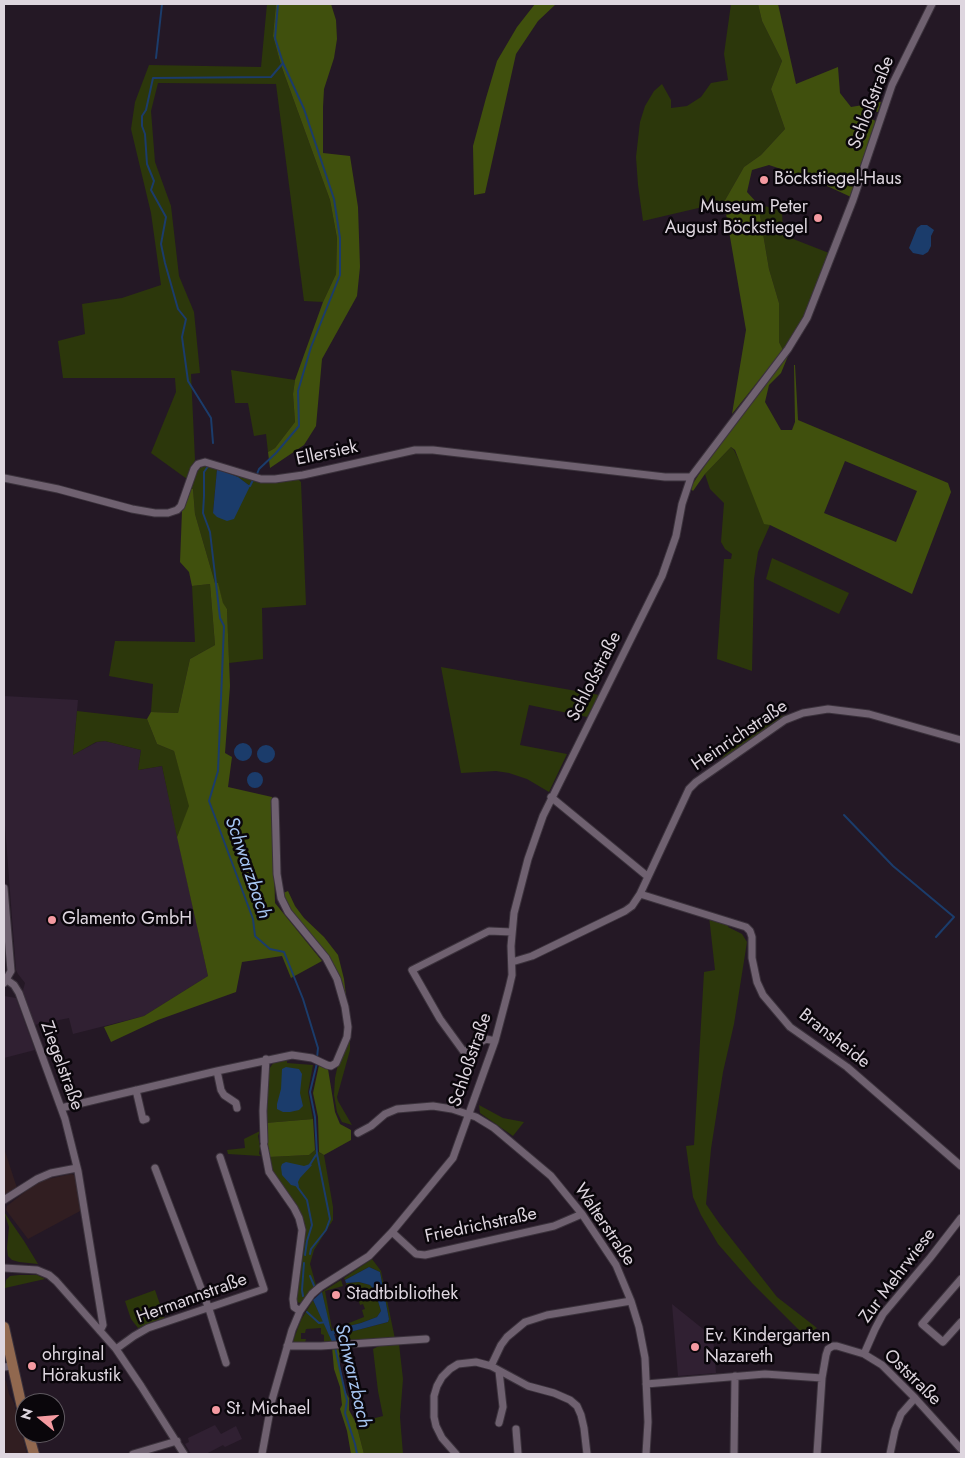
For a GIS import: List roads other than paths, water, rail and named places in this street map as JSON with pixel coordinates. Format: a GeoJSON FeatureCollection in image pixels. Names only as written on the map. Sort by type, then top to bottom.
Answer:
{"type":"FeatureCollection","features":[{"type":"Feature","properties":{"kind":"main road"},"geometry":{"type":"LineString","coordinates":[[4,1327],[8,1366],[16,1393]]}},
{"type":"Feature","properties":{"kind":"street","name":"Schloßstraße"},"geometry":{"type":"LineString","coordinates":[[262,1454],[272,1400],[287,1346],[300,1311],[320,1287],[356,1266],[369,1256],[392,1232],[449,1163],[495,1041],[510,988],[514,913],[523,877],[551,797],[662,576],[676,536],[682,504],[691,477],[788,349],[803,325],[853,200],[892,85],[932,4]]}},
{"type":"Feature","properties":{"kind":"street","name":"Ellersiek"},"geometry":{"type":"LineString","coordinates":[[4,478],[58,489],[132,509],[168,513],[181,506],[194,469],[198,464],[205,462],[255,477],[275,479],[304,475],[415,450],[433,450],[665,477],[691,477]]}},
{"type":"Feature","properties":{"kind":"street","name":"Heinrichstraße"},"geometry":{"type":"LineString","coordinates":[[512,962],[532,956],[632,906],[640,894],[689,789],[785,720],[803,713],[828,709],[869,714],[961,740]]}},
{"type":"Feature","properties":{"kind":"street"},"geometry":{"type":"LineString","coordinates":[[551,797],[647,876]]}},
{"type":"Feature","properties":{"kind":"street"},"geometry":{"type":"LineString","coordinates":[[61,1108],[266,1059],[292,1055],[312,1058],[331,1066],[336,1063],[347,1037],[347,1017],[337,980],[330,965],[288,912],[281,898],[277,874],[274,801]]}},
{"type":"Feature","properties":{"kind":"street","name":"Ziegelstraße"},"geometry":{"type":"LineString","coordinates":[[4,888],[11,970],[5,982],[14,985],[19,993],[61,1108],[77,1168],[103,1325],[100,1331]]}},
{"type":"Feature","properties":{"kind":"street","name":"Bransheide"},"geometry":{"type":"LineString","coordinates":[[640,894],[746,927],[752,937],[752,958],[757,982],[763,995],[790,1027],[847,1067],[961,1166]]}},
{"type":"Feature","properties":{"kind":"street"},"geometry":{"type":"LineString","coordinates":[[495,1041],[486,1039],[464,1052],[440,1019],[412,970],[489,931],[512,932]]}},
{"type":"Feature","properties":{"kind":"street"},"geometry":{"type":"LineString","coordinates":[[266,1059],[263,1111],[264,1144],[269,1172],[294,1208],[302,1230],[294,1299],[294,1307],[300,1311]]}},
{"type":"Feature","properties":{"kind":"street"},"geometry":{"type":"LineString","coordinates":[[217,1070],[221,1090],[236,1103],[237,1108]]}},
{"type":"Feature","properties":{"kind":"street"},"geometry":{"type":"LineString","coordinates":[[136,1090],[143,1120],[146,1119]]}},
{"type":"Feature","properties":{"kind":"street","name":"Walterstraße"},"geometry":{"type":"LineString","coordinates":[[358,1133],[371,1126],[385,1114],[397,1109],[433,1106],[452,1109],[469,1114],[505,1136],[551,1176],[582,1214],[616,1264],[632,1301],[645,1358],[648,1422],[646,1454]]}},
{"type":"Feature","properties":{"kind":"street","name":"Hermannstraße"},"geometry":{"type":"LineString","coordinates":[[116,1349],[148,1328],[264,1288],[220,1157]]}},
{"type":"Feature","properties":{"kind":"street"},"geometry":{"type":"LineString","coordinates":[[4,1200],[37,1179],[51,1173],[77,1168]]}},
{"type":"Feature","properties":{"kind":"street"},"geometry":{"type":"LineString","coordinates":[[155,1168],[209,1308],[226,1363]]}},
{"type":"Feature","properties":{"kind":"street","name":"Friedrichstraße"},"geometry":{"type":"LineString","coordinates":[[392,1232],[416,1254],[425,1255],[554,1226],[582,1214]]}},
{"type":"Feature","properties":{"kind":"street","name":"Zur Mehrwiese"},"geometry":{"type":"LineString","coordinates":[[864,1354],[883,1314],[961,1218]]}},
{"type":"Feature","properties":{"kind":"street"},"geometry":{"type":"LineString","coordinates":[[4,1268],[37,1270],[49,1275],[116,1349],[184,1454]]}},
{"type":"Feature","properties":{"kind":"street"},"geometry":{"type":"LineString","coordinates":[[961,1279],[922,1324],[943,1342],[961,1322]]}},
{"type":"Feature","properties":{"kind":"street"},"geometry":{"type":"LineString","coordinates":[[491,1366],[507,1337],[525,1322],[547,1315],[632,1301]]}},
{"type":"Feature","properties":{"kind":"street"},"geometry":{"type":"LineString","coordinates":[[287,1346],[330,1346],[426,1340]]}},
{"type":"Feature","properties":{"kind":"street","name":"Oststraße"},"geometry":{"type":"LineString","coordinates":[[817,1454],[822,1378],[828,1349],[833,1346],[864,1354],[882,1365],[961,1449]]}},
{"type":"Feature","properties":{"kind":"street"},"geometry":{"type":"LineString","coordinates":[[456,1454],[445,1442],[436,1426],[434,1396],[442,1377],[458,1364],[476,1362],[491,1366],[528,1386],[554,1393],[570,1400],[577,1406],[581,1416],[587,1454]]}},
{"type":"Feature","properties":{"kind":"street"},"geometry":{"type":"LineString","coordinates":[[499,1371],[503,1407],[499,1423]]}},
{"type":"Feature","properties":{"kind":"street"},"geometry":{"type":"LineString","coordinates":[[646,1384],[765,1374],[822,1378]]}},
{"type":"Feature","properties":{"kind":"street"},"geometry":{"type":"LineString","coordinates":[[734,1454],[735,1376]]}},
{"type":"Feature","properties":{"kind":"street"},"geometry":{"type":"LineString","coordinates":[[890,1454],[895,1430],[901,1414],[915,1398]]}},
{"type":"Feature","properties":{"kind":"street"},"geometry":{"type":"LineString","coordinates":[[516,1429],[518,1454]]}},
{"type":"Feature","properties":{"kind":"street"},"geometry":{"type":"LineString","coordinates":[[132,1454],[177,1441]]}},
{"type":"Feature","properties":{"kind":"water"},"geometry":{"type":"Polygon","coordinates":[[[921,225],[927,225],[934,230],[931,236],[931,246],[928,252],[923,255],[913,253],[909,248],[917,228],[921,225]]]}},
{"type":"Feature","properties":{"kind":"water"},"geometry":{"type":"Polygon","coordinates":[[[217,469],[238,477],[250,486],[234,519],[227,521],[213,513],[217,469]]]}},
{"type":"Feature","properties":{"kind":"water"},"geometry":{"type":"Polygon","coordinates":[[[243,743],[249,746],[252,752],[249,758],[243,761],[237,758],[234,752],[237,746],[243,743]]]}},
{"type":"Feature","properties":{"kind":"water"},"geometry":{"type":"Polygon","coordinates":[[[266,745],[272,748],[275,754],[272,760],[266,763],[260,760],[257,754],[260,748],[266,745]]]}},
{"type":"Feature","properties":{"kind":"water"},"geometry":{"type":"Polygon","coordinates":[[[252,772],[258,772],[263,777],[261,786],[252,788],[247,783],[247,777],[252,772]]]}},
{"type":"Feature","properties":{"kind":"water"},"geometry":{"type":"Polygon","coordinates":[[[286,1067],[299,1069],[302,1074],[300,1093],[303,1106],[299,1110],[290,1112],[283,1112],[277,1109],[282,1069],[286,1067]]]}},
{"type":"Feature","properties":{"kind":"water"},"geometry":{"type":"Polygon","coordinates":[[[286,1162],[304,1166],[312,1165],[300,1178],[298,1182],[299,1187],[291,1185],[282,1175],[281,1167],[286,1162]]]}},
{"type":"Feature","properties":{"kind":"water"},"geometry":{"type":"Polygon","coordinates":[[[369,1267],[380,1272],[389,1319],[388,1322],[350,1332],[345,1327],[377,1317],[381,1311],[375,1291],[370,1285],[359,1282],[346,1283],[345,1280],[369,1267]]]}},
{"type":"Feature","properties":{"kind":"water"},"geometry":{"type":"Polygon","coordinates":[[[322,1292],[331,1331],[342,1330],[334,1334],[337,1343],[333,1344],[313,1300],[322,1292]]]}},
{"type":"Feature","properties":{"kind":"waterway"},"geometry":{"type":"LineString","coordinates":[[156,58],[162,4]]}},
{"type":"Feature","properties":{"kind":"waterway","name":"Schwarzbach"},"geometry":{"type":"LineString","coordinates":[[213,443],[211,418],[188,381],[182,337],[186,319],[178,309],[165,263],[161,244],[166,217],[151,190],[154,181],[147,164],[142,116],[146,110],[153,78],[271,77],[283,63],[275,38],[278,4]]}},
{"type":"Feature","properties":{"kind":"waterway"},"geometry":{"type":"LineString","coordinates":[[257,474],[259,469],[276,453],[299,426],[298,391],[311,347],[340,275],[340,238],[334,199],[304,109],[283,63]]}},
{"type":"Feature","properties":{"kind":"waterway","name":"Schwarzbach"},"geometry":{"type":"LineString","coordinates":[[209,465],[204,472],[203,513],[210,532],[220,618],[224,626],[218,771],[209,801],[253,919],[255,936],[270,949],[284,952],[303,999],[318,1048],[317,1058]]}},
{"type":"Feature","properties":{"kind":"waterway","name":"Schwarzbach"},"geometry":{"type":"LineString","coordinates":[[248,486],[250,486],[254,478]]}},
{"type":"Feature","properties":{"kind":"waterway"},"geometry":{"type":"LineString","coordinates":[[844,815],[893,866],[954,917],[936,937]]}},
{"type":"Feature","properties":{"kind":"waterway","name":"Schwarzbach"},"geometry":{"type":"LineString","coordinates":[[310,1254],[311,1249],[326,1230],[330,1219],[317,1154],[315,1117],[310,1092],[317,1063]]}},
{"type":"Feature","properties":{"kind":"waterway"},"geometry":{"type":"LineString","coordinates":[[309,1166],[316,1155]]}},
{"type":"Feature","properties":{"kind":"waterway"},"geometry":{"type":"LineString","coordinates":[[296,1185],[307,1200],[312,1225],[305,1255]]}},
{"type":"Feature","properties":{"kind":"waterway"},"geometry":{"type":"LineString","coordinates":[[303,1296],[304,1263]]}},
{"type":"Feature","properties":{"kind":"waterway","name":"Schwarzbach"},"geometry":{"type":"LineString","coordinates":[[310,1276],[315,1288]]}},
{"type":"Feature","properties":{"kind":"waterway"},"geometry":{"type":"LineString","coordinates":[[307,1312],[319,1323],[326,1322]]}},
{"type":"Feature","properties":{"kind":"waterway","name":"Schwarzbach"},"geometry":{"type":"LineString","coordinates":[[335,1347],[347,1401],[345,1413],[357,1454]]}},
{"type":"Feature","properties":{"kind":"place","name":"Böckstiegel-Haus"},"geometry":{"type":"Point","coordinates":[764,180]}},
{"type":"Feature","properties":{"kind":"place","name":"Museum Peter August Böckstiegel"},"geometry":{"type":"Point","coordinates":[818,218]}},
{"type":"Feature","properties":{"kind":"place","name":"Glamento GmbH"},"geometry":{"type":"Point","coordinates":[52,920]}},
{"type":"Feature","properties":{"kind":"place","name":"Stadtbibliothek"},"geometry":{"type":"Point","coordinates":[336,1295]}},
{"type":"Feature","properties":{"kind":"place","name":"Ev. Kindergarten Nazareth"},"geometry":{"type":"Point","coordinates":[695,1347]}},
{"type":"Feature","properties":{"kind":"place","name":"ohrginal Hörakustik"},"geometry":{"type":"Point","coordinates":[32,1366]}},
{"type":"Feature","properties":{"kind":"place","name":"St. Michael"},"geometry":{"type":"Point","coordinates":[216,1410]}}]}
